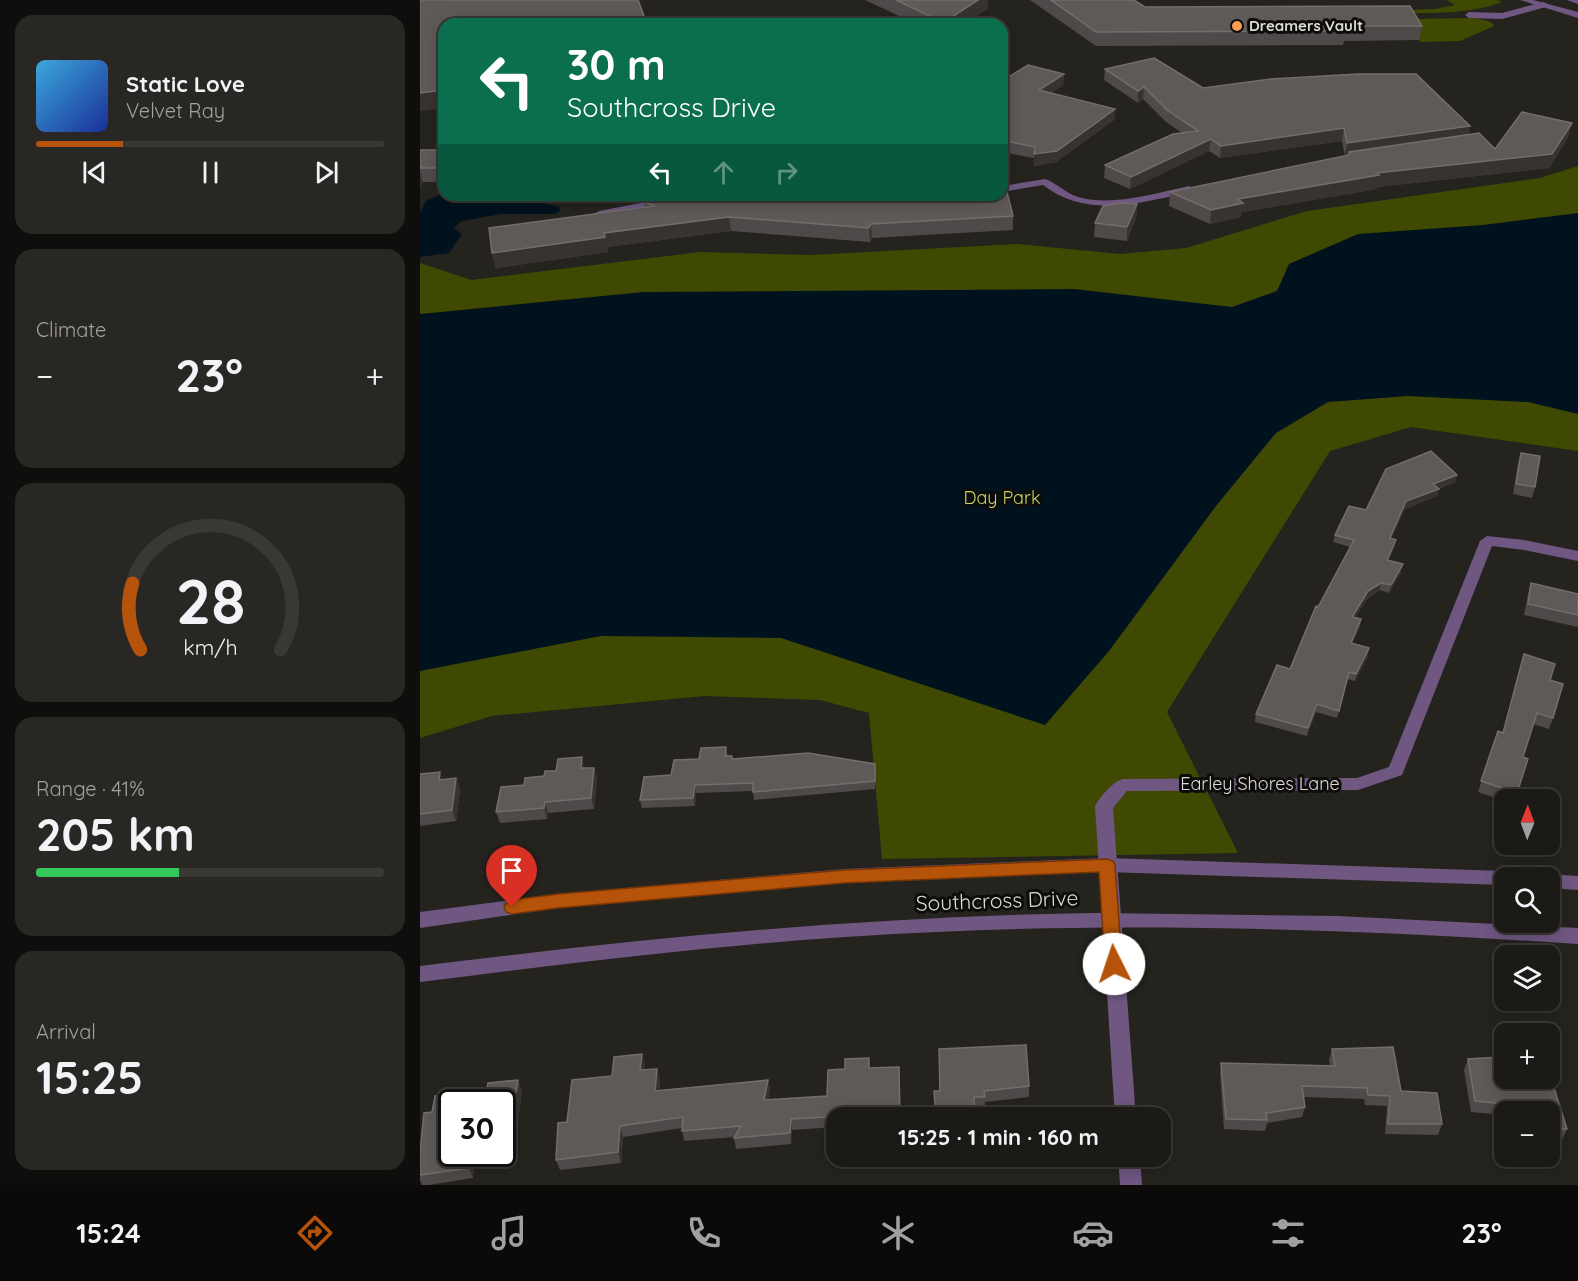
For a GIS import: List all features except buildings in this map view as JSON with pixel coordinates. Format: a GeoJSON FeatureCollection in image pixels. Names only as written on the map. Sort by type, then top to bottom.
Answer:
{"type":"FeatureCollection","features":[{"type":"Feature","properties":{"kind":"street"},"geometry":{"type":"LineString","coordinates":[[1520,0],[1469,15],[1502,16],[1543,5]]}},
{"type":"Feature","properties":{"kind":"street"},"geometry":{"type":"LineString","coordinates":[[1524,0],[1578,15]]}},
{"type":"Feature","properties":{"kind":"street"},"geometry":{"type":"LineString","coordinates":[[1571,0],[1578,2]]}},
{"type":"Feature","properties":{"kind":"street"},"geometry":{"type":"LineString","coordinates":[[1008,188],[1045,182],[1052,190],[1066,197],[1108,203],[1197,187]]}},
{"type":"Feature","properties":{"kind":"street"},"geometry":{"type":"LineString","coordinates":[[588,216],[660,201]]}},
{"type":"Feature","properties":{"kind":"street","name":"Earley Shores Lane"},"geometry":{"type":"LineString","coordinates":[[1125,1107],[1110,920],[1104,806],[1123,785],[1358,784],[1396,771],[1487,541],[1524,544],[1578,556]]}},
{"type":"Feature","properties":{"kind":"street","name":"Southcross Drive"},"geometry":{"type":"LineString","coordinates":[[420,920],[558,901],[844,876],[1107,865],[1494,878]]}},
{"type":"Feature","properties":{"kind":"street"},"geometry":{"type":"LineString","coordinates":[[1560,882],[1578,883]]}},
{"type":"Feature","properties":{"kind":"street","name":"Southcross Drive"},"geometry":{"type":"LineString","coordinates":[[420,974],[648,945],[935,924],[1110,920],[1480,929],[1578,936]]}},
{"type":"Feature","properties":{"kind":"street"},"geometry":{"type":"LineString","coordinates":[[1130,1167],[1131,1185]]}},
{"type":"Feature","properties":{"kind":"green space"},"geometry":{"type":"Polygon","coordinates":[[[1446,0],[1497,0],[1502,2],[1478,9],[1454,12],[1404,13],[1402,10],[1435,9],[1455,5],[1446,0]]]}},
{"type":"Feature","properties":{"kind":"green space"},"geometry":{"type":"Polygon","coordinates":[[[1476,18],[1491,22],[1494,26],[1460,41],[1420,42],[1408,19],[1476,18]]]}},
{"type":"Feature","properties":{"kind":"green space","name":"Day Park"},"geometry":{"type":"Polygon","coordinates":[[[1578,166],[1578,451],[1411,427],[1330,451],[1167,712],[1238,853],[882,859],[869,713],[820,700],[705,696],[492,716],[420,738],[420,263],[471,280],[700,252],[811,255],[1017,244],[1120,254],[1186,248],[1307,211],[1540,178],[1578,166]]]}},
{"type":"Feature","properties":{"kind":"water"},"geometry":{"type":"Polygon","coordinates":[[[438,196],[438,201],[533,201],[560,207],[559,212],[554,214],[501,214],[461,221],[454,228],[462,234],[449,253],[420,257],[420,213],[426,201],[438,196]]]}},
{"type":"Feature","properties":{"kind":"water","name":"Day Park"},"geometry":{"type":"Polygon","coordinates":[[[1578,213],[1578,414],[1528,402],[1408,396],[1328,402],[1276,433],[1216,506],[1109,651],[1045,725],[781,638],[601,636],[420,671],[420,314],[644,292],[1074,289],[1232,307],[1277,291],[1289,264],[1358,234],[1483,225],[1578,213]]]}},
{"type":"Feature","properties":{"kind":"place","name":"Dreamers Vault"},"geometry":{"type":"Point","coordinates":[1237,26]}},
{"type":"Feature","properties":{"kind":"route"},"geometry":{"type":"LineString","coordinates":[[512,907],[844,876],[1107,865],[1114,964]]}}]}
